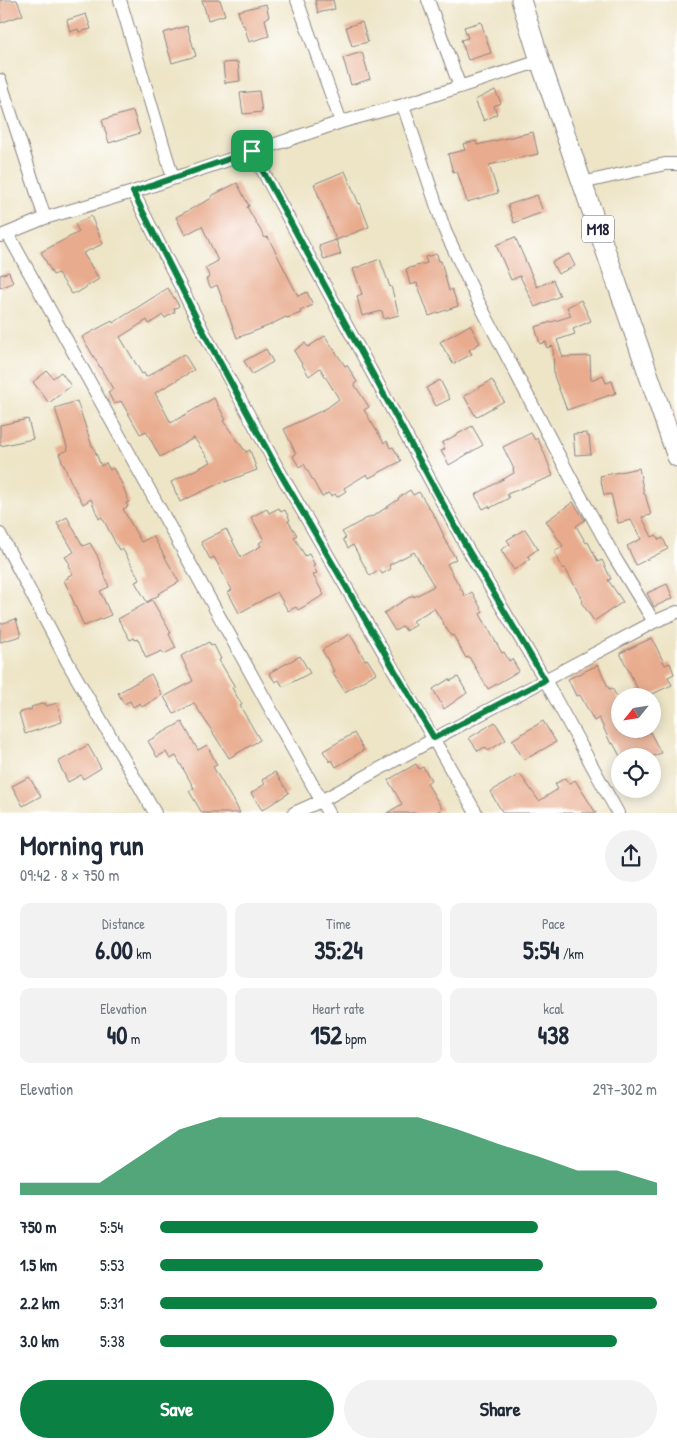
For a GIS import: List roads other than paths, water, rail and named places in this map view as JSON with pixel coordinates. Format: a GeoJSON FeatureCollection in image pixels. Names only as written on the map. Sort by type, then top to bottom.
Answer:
{"type":"FeatureCollection","features":[{"type":"Feature","properties":{"kind":"main road","name":"M18"},"geometry":{"type":"LineString","coordinates":[[521,0],[540,61],[677,458]]}},
{"type":"Feature","properties":{"kind":"street"},"geometry":{"type":"LineString","coordinates":[[120,0],[173,178]]}},
{"type":"Feature","properties":{"kind":"street"},"geometry":{"type":"LineString","coordinates":[[296,0],[341,122]]}},
{"type":"Feature","properties":{"kind":"street"},"geometry":{"type":"LineString","coordinates":[[428,0],[460,87]]}},
{"type":"Feature","properties":{"kind":"street"},"geometry":{"type":"LineString","coordinates":[[328,813],[4,235],[45,218],[133,192],[341,122],[403,105],[540,61]]}},
{"type":"Feature","properties":{"kind":"street"},"geometry":{"type":"LineString","coordinates":[[0,80],[45,218]]}},
{"type":"Feature","properties":{"kind":"street"},"geometry":{"type":"LineString","coordinates":[[403,105],[445,231],[479,303],[575,486],[615,558],[654,622]]}},
{"type":"Feature","properties":{"kind":"street"},"geometry":{"type":"LineString","coordinates":[[252,151],[467,548],[545,680],[618,813]]}},
{"type":"Feature","properties":{"kind":"street"},"geometry":{"type":"LineString","coordinates":[[582,183],[665,164],[677,164]]}},
{"type":"Feature","properties":{"kind":"street"},"geometry":{"type":"LineString","coordinates":[[133,192],[202,329],[277,468],[476,813]]}},
{"type":"Feature","properties":{"kind":"street"},"geometry":{"type":"LineString","coordinates":[[0,534],[68,663],[156,813]]}},
{"type":"Feature","properties":{"kind":"street"},"geometry":{"type":"LineString","coordinates":[[294,813],[321,801],[434,738],[654,622],[677,612]]}}]}
